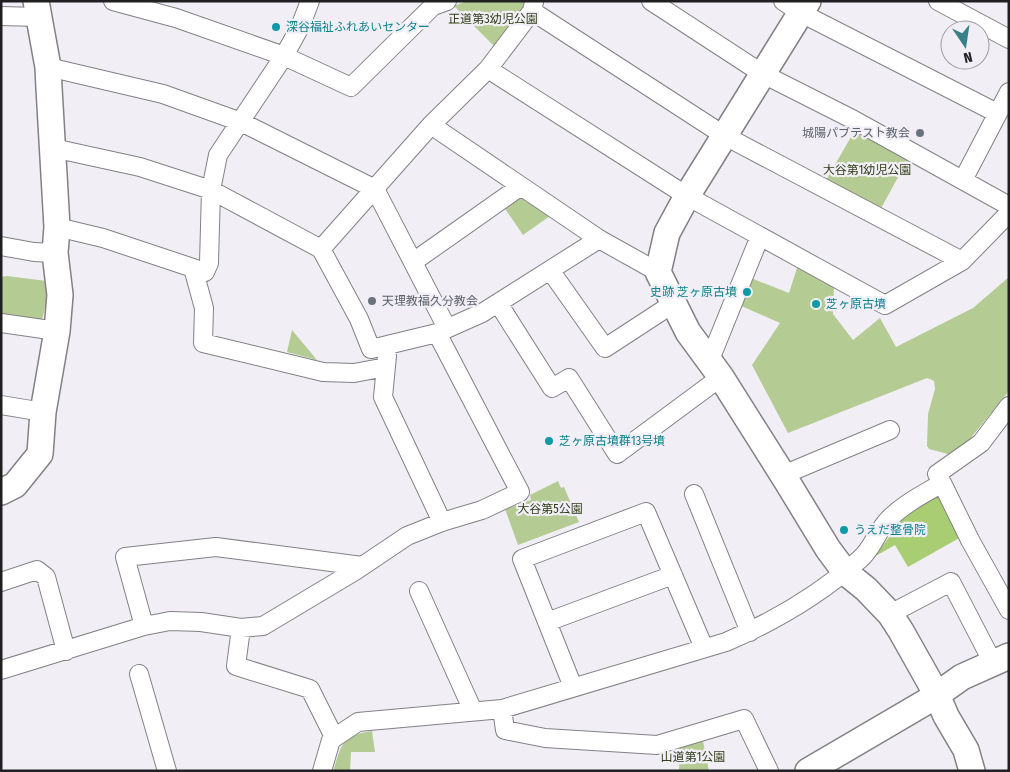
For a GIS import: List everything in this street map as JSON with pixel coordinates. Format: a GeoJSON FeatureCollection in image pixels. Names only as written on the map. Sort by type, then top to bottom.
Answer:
{"type":"FeatureCollection","features":[{"type":"Feature","properties":{"kind":"street"},"geometry":{"type":"LineString","coordinates":[[113,1],[176,10],[351,87],[436,3]]}},
{"type":"Feature","properties":{"kind":"street"},"geometry":{"type":"LineString","coordinates":[[57,228],[103,238],[205,272],[209,263],[211,190],[218,156],[284,56],[300,27],[310,1]]}},
{"type":"Feature","properties":{"kind":"street"},"geometry":{"type":"LineString","coordinates":[[651,1],[763,74],[854,120],[1009,206]]}},
{"type":"Feature","properties":{"kind":"street"},"geometry":{"type":"LineString","coordinates":[[938,1],[1009,39]]}},
{"type":"Feature","properties":{"kind":"street"},"geometry":{"type":"LineString","coordinates":[[658,272],[667,233],[687,196],[763,74],[798,5],[997,113]]}},
{"type":"Feature","properties":{"kind":"street"},"geometry":{"type":"LineString","coordinates":[[321,249],[431,125],[488,69],[533,6],[724,136],[962,261]]}},
{"type":"Feature","properties":{"kind":"street"},"geometry":{"type":"LineString","coordinates":[[1,16],[37,9],[48,68],[57,228],[55,253],[60,294],[57,331],[43,412],[40,454],[15,485],[1,492]]}},
{"type":"Feature","properties":{"kind":"street"},"geometry":{"type":"LineString","coordinates":[[1,670],[144,626],[170,621],[201,622],[241,628],[263,626],[362,566],[406,536],[442,522],[482,510],[520,492],[442,331],[413,262],[375,189],[241,122],[163,94],[48,68]]}},
{"type":"Feature","properties":{"kind":"street"},"geometry":{"type":"LineString","coordinates":[[488,69],[687,196],[885,305],[962,261],[1009,213]]}},
{"type":"Feature","properties":{"kind":"street"},"geometry":{"type":"LineString","coordinates":[[963,180],[1009,92]]}},
{"type":"Feature","properties":{"kind":"street"},"geometry":{"type":"LineString","coordinates":[[431,125],[599,239],[658,272],[688,332],[783,475],[828,549],[844,572],[866,589],[890,614],[901,631],[966,750],[972,771]]}},
{"type":"Feature","properties":{"kind":"street"},"geometry":{"type":"LineString","coordinates":[[53,148],[140,167],[211,190],[321,249],[359,319],[371,349],[442,331],[482,313],[599,239]]}},
{"type":"Feature","properties":{"kind":"street"},"geometry":{"type":"LineString","coordinates":[[413,262],[521,186]]}},
{"type":"Feature","properties":{"kind":"street"},"geometry":{"type":"LineString","coordinates":[[498,303],[552,388],[569,378],[617,454],[715,370],[760,236]]}},
{"type":"Feature","properties":{"kind":"street"},"geometry":{"type":"LineString","coordinates":[[1,246],[34,252],[55,253]]}},
{"type":"Feature","properties":{"kind":"street"},"geometry":{"type":"LineString","coordinates":[[193,268],[204,308],[202,343],[324,372],[354,373],[386,367]]}},
{"type":"Feature","properties":{"kind":"street"},"geometry":{"type":"LineString","coordinates":[[550,270],[605,348],[674,303]]}},
{"type":"Feature","properties":{"kind":"street"},"geometry":{"type":"LineString","coordinates":[[1,323],[57,331]]}},
{"type":"Feature","properties":{"kind":"street"},"geometry":{"type":"LineString","coordinates":[[388,346],[383,397],[442,522]]}},
{"type":"Feature","properties":{"kind":"street"},"geometry":{"type":"LineString","coordinates":[[1,405],[43,412]]}},
{"type":"Feature","properties":{"kind":"street"},"geometry":{"type":"LineString","coordinates":[[1009,406],[981,443],[937,474],[970,540],[1009,610]]}},
{"type":"Feature","properties":{"kind":"street"},"geometry":{"type":"LineString","coordinates":[[783,475],[890,430]]}},
{"type":"Feature","properties":{"kind":"street"},"geometry":{"type":"LineString","coordinates":[[322,771],[331,740],[358,722],[502,708],[726,642],[750,632],[810,596],[844,572],[862,558],[888,520],[906,505],[942,483]]}},
{"type":"Feature","properties":{"kind":"street"},"geometry":{"type":"LineString","coordinates":[[694,494],[750,632]]}},
{"type":"Feature","properties":{"kind":"street"},"geometry":{"type":"LineString","coordinates":[[573,687],[522,559],[646,512],[704,648]]}},
{"type":"Feature","properties":{"kind":"street"},"geometry":{"type":"LineString","coordinates":[[144,626],[125,557],[216,547],[362,566]]}},
{"type":"Feature","properties":{"kind":"street"},"geometry":{"type":"LineString","coordinates":[[1,582],[37,570],[46,577],[66,651]]}},
{"type":"Feature","properties":{"kind":"street"},"geometry":{"type":"LineString","coordinates":[[547,622],[673,575]]}},
{"type":"Feature","properties":{"kind":"street"},"geometry":{"type":"LineString","coordinates":[[808,771],[937,695],[962,677],[1001,659],[951,582],[890,614]]}},
{"type":"Feature","properties":{"kind":"street"},"geometry":{"type":"LineString","coordinates":[[419,591],[473,711]]}},
{"type":"Feature","properties":{"kind":"street"},"geometry":{"type":"LineString","coordinates":[[241,628],[236,666],[310,689],[334,737]]}},
{"type":"Feature","properties":{"kind":"street"},"geometry":{"type":"LineString","coordinates":[[139,674],[167,771]]}},
{"type":"Feature","properties":{"kind":"street"},"geometry":{"type":"LineString","coordinates":[[502,708],[505,730],[545,738],[656,745],[744,719],[769,771]]}},
{"type":"Feature","properties":{"kind":"green space","name":"正道第3幼児公園"},"geometry":{"type":"Polygon","coordinates":[[[467,1],[525,1],[525,10],[495,47],[454,6],[467,1]]]}},
{"type":"Feature","properties":{"kind":"green space","name":"大谷第1幼児公園"},"geometry":{"type":"Polygon","coordinates":[[[855,130],[908,159],[879,212],[825,182],[855,130]]]}},
{"type":"Feature","properties":{"kind":"green space"},"geometry":{"type":"Polygon","coordinates":[[[524,196],[550,216],[523,235],[504,207],[524,196]]]}},
{"type":"Feature","properties":{"kind":"green space"},"geometry":{"type":"Polygon","coordinates":[[[798,265],[834,287],[833,314],[853,340],[880,318],[896,347],[973,308],[1009,277],[1009,391],[965,445],[952,454],[929,449],[927,446],[928,414],[935,389],[934,381],[927,378],[788,433],[752,365],[780,323],[739,305],[751,278],[789,293],[798,265]]]}},
{"type":"Feature","properties":{"kind":"green space"},"geometry":{"type":"Polygon","coordinates":[[[7,276],[47,281],[47,299],[41,324],[1,318],[1,277],[7,276]]]}},
{"type":"Feature","properties":{"kind":"green space"},"geometry":{"type":"Polygon","coordinates":[[[292,330],[317,360],[287,352],[292,330]]]}},
{"type":"Feature","properties":{"kind":"green space","name":"大谷第5公園"},"geometry":{"type":"Polygon","coordinates":[[[558,481],[561,488],[564,487],[579,522],[518,545],[505,509],[531,500],[530,495],[558,481]]]}},
{"type":"Feature","properties":{"kind":"green space"},"geometry":{"type":"Polygon","coordinates":[[[938,491],[961,537],[908,567],[895,545],[874,557],[913,506],[938,491]]]}},
{"type":"Feature","properties":{"kind":"green space"},"geometry":{"type":"Polygon","coordinates":[[[372,731],[375,752],[351,752],[350,771],[333,771],[344,743],[354,736],[372,731]]]}},
{"type":"Feature","properties":{"kind":"green space","name":"山道第1公園"},"geometry":{"type":"Polygon","coordinates":[[[703,741],[709,771],[679,771],[680,747],[703,741]]]}},
{"type":"Feature","properties":{"kind":"place","name":"深谷福祉ふれあいセンター"},"geometry":{"type":"Point","coordinates":[276,27]}},
{"type":"Feature","properties":{"kind":"place","name":"城陽パブテスト教会"},"geometry":{"type":"Point","coordinates":[920,133]}},
{"type":"Feature","properties":{"kind":"place","name":"史跡 芝ヶ原古墳"},"geometry":{"type":"Point","coordinates":[747,292]}},
{"type":"Feature","properties":{"kind":"place","name":"天理教福久分教会"},"geometry":{"type":"Point","coordinates":[372,301]}},
{"type":"Feature","properties":{"kind":"place","name":"芝ヶ原古墳"},"geometry":{"type":"Point","coordinates":[816,304]}},
{"type":"Feature","properties":{"kind":"place","name":"芝ヶ原古墳群13号墳"},"geometry":{"type":"Point","coordinates":[549,441]}},
{"type":"Feature","properties":{"kind":"place","name":"うえだ整骨院"},"geometry":{"type":"Point","coordinates":[844,530]}}]}
